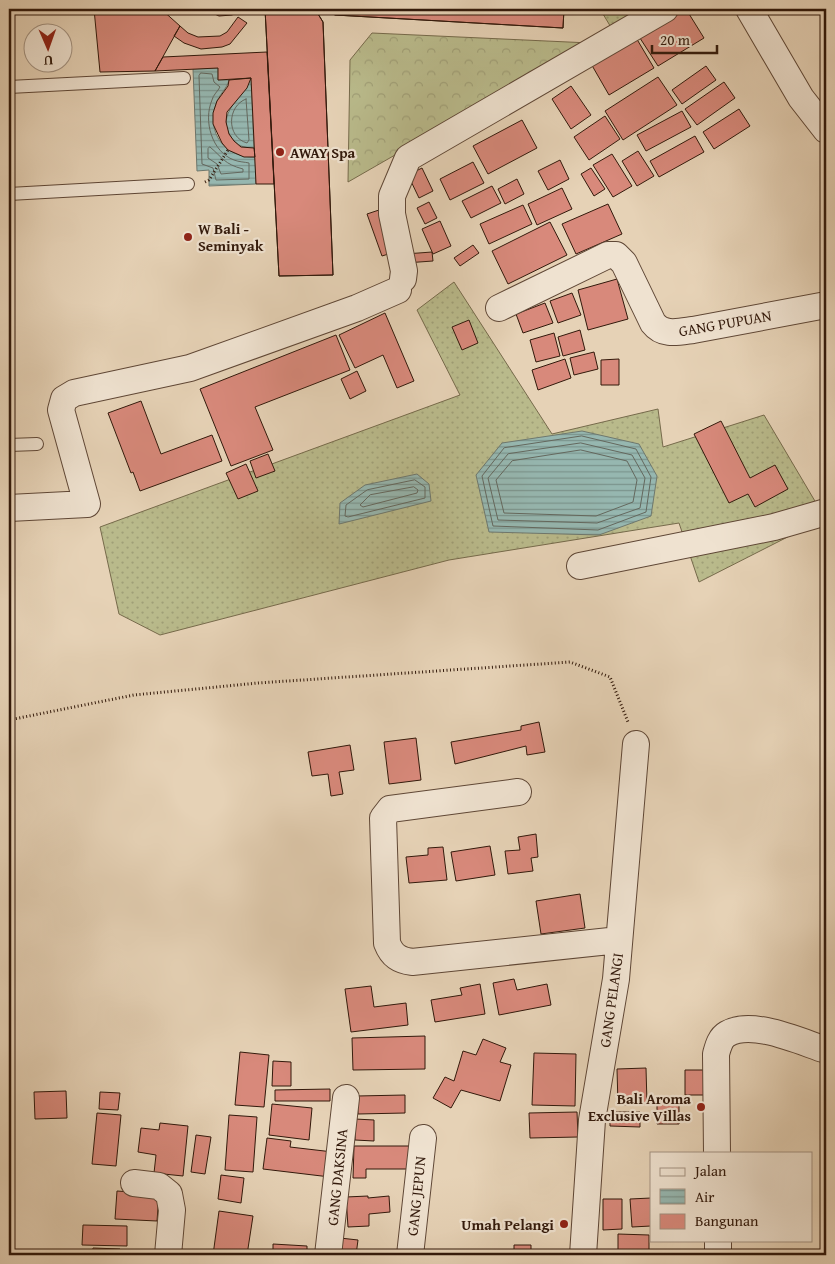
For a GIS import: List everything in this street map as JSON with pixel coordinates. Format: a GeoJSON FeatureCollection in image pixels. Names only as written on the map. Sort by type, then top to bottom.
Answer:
{"type":"FeatureCollection","features":[{"type":"Feature","properties":{"kind":"street"},"geometry":{"type":"LineString","coordinates":[[9,508],[88,504],[61,410],[64,399],[74,392],[190,368],[357,308],[400,284],[404,271],[392,214],[392,196],[408,158],[665,9]]}},
{"type":"Feature","properties":{"kind":"street"},"geometry":{"type":"LineString","coordinates":[[749,9],[801,98],[826,130]]}},
{"type":"Feature","properties":{"kind":"street","name":"GANG PUPUAN"},"geometry":{"type":"LineString","coordinates":[[499,308],[608,255],[616,256],[624,263],[652,323],[658,330],[683,331],[826,305]]}},
{"type":"Feature","properties":{"kind":"street"},"geometry":{"type":"LineString","coordinates":[[580,566],[774,527],[826,512]]}},
{"type":"Feature","properties":{"kind":"street","name":"GANG PELANGI"},"geometry":{"type":"LineString","coordinates":[[583,1255],[592,1120],[616,979],[636,744]]}},
{"type":"Feature","properties":{"kind":"street"},"geometry":{"type":"LineString","coordinates":[[518,792],[390,809],[383,818],[382,824],[386,944],[390,952],[396,958],[412,962],[619,940]]}},
{"type":"Feature","properties":{"kind":"street"},"geometry":{"type":"LineString","coordinates":[[716,1152],[716,1054],[719,1042],[727,1034],[756,1028],[826,1050]]}},
{"type":"Feature","properties":{"kind":"street","name":"GANG DAKSINA"},"geometry":{"type":"LineString","coordinates":[[328,1255],[346,1098]]}},
{"type":"Feature","properties":{"kind":"street","name":"GANG JEPUN"},"geometry":{"type":"LineString","coordinates":[[410,1255],[423,1138]]}},
{"type":"Feature","properties":{"kind":"street"},"geometry":{"type":"LineString","coordinates":[[134,1183],[159,1186],[170,1194],[172,1210],[168,1255]]}},
{"type":"Feature","properties":{"kind":"street"},"geometry":{"type":"LineString","coordinates":[[718,1242],[718,1255]]}},
{"type":"Feature","properties":{"kind":"lane"},"geometry":{"type":"LineString","coordinates":[[9,87],[184,78]]}},
{"type":"Feature","properties":{"kind":"lane"},"geometry":{"type":"LineString","coordinates":[[9,194],[188,184]]}},
{"type":"Feature","properties":{"kind":"lane"},"geometry":{"type":"LineString","coordinates":[[9,445],[37,444]]}},
{"type":"Feature","properties":{"kind":"path"},"geometry":{"type":"LineString","coordinates":[[209,180],[228,150]]}},
{"type":"Feature","properties":{"kind":"path"},"geometry":{"type":"LineString","coordinates":[[9,720],[134,695],[258,683],[570,662],[610,677],[636,744]]}},
{"type":"Feature","properties":{"kind":"green space"},"geometry":{"type":"Polygon","coordinates":[[[600,9],[647,9],[612,29],[600,9]]]}},
{"type":"Feature","properties":{"kind":"green space"},"geometry":{"type":"Polygon","coordinates":[[[372,33],[590,43],[348,182],[350,60],[372,33]]]}},
{"type":"Feature","properties":{"kind":"green space"},"geometry":{"type":"Polygon","coordinates":[[[454,282],[552,434],[658,409],[663,447],[764,415],[825,518],[699,582],[679,523],[449,560],[160,635],[119,614],[100,527],[460,395],[417,310],[454,282]]]}},
{"type":"Feature","properties":{"kind":"water"},"geometry":{"type":"Polygon","coordinates":[[[218,68],[218,80],[229,80],[216,104],[214,125],[216,134],[220,142],[235,153],[255,157],[256,184],[209,186],[209,170],[197,171],[193,69],[218,68]]]}},
{"type":"Feature","properties":{"kind":"water"},"geometry":{"type":"Polygon","coordinates":[[[251,78],[254,148],[244,147],[236,143],[227,129],[226,121],[232,106],[251,78]]]}},
{"type":"Feature","properties":{"kind":"water"},"geometry":{"type":"Polygon","coordinates":[[[582,431],[639,444],[657,476],[651,516],[599,535],[489,532],[476,475],[502,443],[582,431]]]}},
{"type":"Feature","properties":{"kind":"water"},"geometry":{"type":"Polygon","coordinates":[[[417,474],[429,484],[431,501],[339,524],[340,503],[365,485],[417,474]]]}},
{"type":"Feature","properties":{"kind":"building"},"geometry":{"type":"Polygon","coordinates":[[[94,9],[161,9],[180,26],[155,71],[100,72],[94,9]]]}},
{"type":"Feature","properties":{"kind":"building"},"geometry":{"type":"Polygon","coordinates":[[[204,9],[245,9],[232,15],[219,16],[204,9]]]}},
{"type":"Feature","properties":{"kind":"building"},"geometry":{"type":"Polygon","coordinates":[[[265,9],[315,9],[323,22],[333,275],[279,276],[265,9]]]}},
{"type":"Feature","properties":{"kind":"building"},"geometry":{"type":"Polygon","coordinates":[[[265,9],[315,9],[323,22],[333,275],[279,276],[265,9]]]}},
{"type":"Feature","properties":{"kind":"building"},"geometry":{"type":"Polygon","coordinates":[[[325,9],[564,9],[563,28],[335,15],[325,9]]]}},
{"type":"Feature","properties":{"kind":"building"},"geometry":{"type":"Polygon","coordinates":[[[325,9],[564,9],[563,28],[335,15],[325,9]]]}},
{"type":"Feature","properties":{"kind":"building"},"geometry":{"type":"Polygon","coordinates":[[[681,9],[686,9],[704,38],[658,66],[638,35],[681,9]]]}},
{"type":"Feature","properties":{"kind":"building"},"geometry":{"type":"Polygon","coordinates":[[[238,17],[247,23],[230,44],[222,47],[201,49],[184,43],[174,36],[180,26],[188,33],[198,37],[220,36],[227,32],[238,17]]]}},
{"type":"Feature","properties":{"kind":"building"},"geometry":{"type":"Polygon","coordinates":[[[635,36],[654,68],[609,95],[590,62],[635,36]]]}},
{"type":"Feature","properties":{"kind":"building"},"geometry":{"type":"Polygon","coordinates":[[[267,52],[274,184],[256,184],[251,78],[218,80],[218,68],[155,71],[163,57],[267,52]]]}},
{"type":"Feature","properties":{"kind":"building"},"geometry":{"type":"Polygon","coordinates":[[[706,66],[716,80],[682,104],[672,90],[706,66]]]}},
{"type":"Feature","properties":{"kind":"building"},"geometry":{"type":"Polygon","coordinates":[[[658,77],[677,105],[623,140],[605,111],[658,77]]]}},
{"type":"Feature","properties":{"kind":"building"},"geometry":{"type":"Polygon","coordinates":[[[251,78],[247,88],[227,112],[226,122],[229,134],[234,141],[241,147],[254,148],[255,157],[244,157],[228,150],[222,143],[213,124],[213,113],[217,101],[228,86],[229,80],[251,78]]]}},
{"type":"Feature","properties":{"kind":"building"},"geometry":{"type":"Polygon","coordinates":[[[724,82],[735,98],[697,125],[685,109],[724,82]]]}},
{"type":"Feature","properties":{"kind":"building"},"geometry":{"type":"Polygon","coordinates":[[[571,86],[591,115],[571,129],[552,99],[571,86]]]}},
{"type":"Feature","properties":{"kind":"building"},"geometry":{"type":"Polygon","coordinates":[[[739,109],[750,126],[714,149],[703,132],[739,109]]]}},
{"type":"Feature","properties":{"kind":"building"},"geometry":{"type":"Polygon","coordinates":[[[682,111],[691,127],[646,151],[637,135],[682,111]]]}},
{"type":"Feature","properties":{"kind":"building"},"geometry":{"type":"Polygon","coordinates":[[[605,116],[620,139],[589,160],[574,137],[605,116]]]}},
{"type":"Feature","properties":{"kind":"building"},"geometry":{"type":"Polygon","coordinates":[[[522,120],[537,148],[488,174],[473,146],[522,120]]]}},
{"type":"Feature","properties":{"kind":"building"},"geometry":{"type":"Polygon","coordinates":[[[695,136],[704,152],[659,177],[650,161],[695,136]]]}},
{"type":"Feature","properties":{"kind":"building"},"geometry":{"type":"Polygon","coordinates":[[[638,151],[654,176],[637,186],[622,161],[638,151]]]}},
{"type":"Feature","properties":{"kind":"building"},"geometry":{"type":"Polygon","coordinates":[[[612,154],[632,186],[613,197],[593,165],[612,154]]]}},
{"type":"Feature","properties":{"kind":"building"},"geometry":{"type":"Polygon","coordinates":[[[560,160],[569,179],[548,190],[538,171],[560,160]]]}},
{"type":"Feature","properties":{"kind":"building"},"geometry":{"type":"Polygon","coordinates":[[[473,162],[484,183],[450,200],[440,179],[473,162]]]}},
{"type":"Feature","properties":{"kind":"building"},"geometry":{"type":"Polygon","coordinates":[[[422,168],[433,191],[419,198],[408,175],[422,168]]]}},
{"type":"Feature","properties":{"kind":"building"},"geometry":{"type":"Polygon","coordinates":[[[591,168],[605,189],[594,196],[581,174],[591,168]]]}},
{"type":"Feature","properties":{"kind":"building"},"geometry":{"type":"Polygon","coordinates":[[[517,179],[524,194],[505,204],[498,189],[517,179]]]}},
{"type":"Feature","properties":{"kind":"building"},"geometry":{"type":"Polygon","coordinates":[[[492,186],[501,203],[471,218],[462,201],[492,186]]]}},
{"type":"Feature","properties":{"kind":"building"},"geometry":{"type":"Polygon","coordinates":[[[562,188],[572,209],[537,225],[528,204],[562,188]]]}},
{"type":"Feature","properties":{"kind":"building"},"geometry":{"type":"Polygon","coordinates":[[[429,202],[437,218],[425,224],[417,208],[429,202]]]}},
{"type":"Feature","properties":{"kind":"building"},"geometry":{"type":"Polygon","coordinates":[[[608,204],[622,234],[576,254],[562,224],[608,204]]]}},
{"type":"Feature","properties":{"kind":"building"},"geometry":{"type":"Polygon","coordinates":[[[523,205],[532,224],[489,244],[480,224],[523,205]]]}},
{"type":"Feature","properties":{"kind":"building"},"geometry":{"type":"Polygon","coordinates":[[[382,209],[398,251],[382,256],[367,214],[382,209]]]}},
{"type":"Feature","properties":{"kind":"building"},"geometry":{"type":"Polygon","coordinates":[[[440,221],[451,246],[433,254],[422,229],[440,221]]]}},
{"type":"Feature","properties":{"kind":"building"},"geometry":{"type":"Polygon","coordinates":[[[550,222],[567,255],[508,284],[492,251],[550,222]]]}},
{"type":"Feature","properties":{"kind":"building"},"geometry":{"type":"Polygon","coordinates":[[[473,245],[479,253],[460,266],[454,258],[473,245]]]}},
{"type":"Feature","properties":{"kind":"building"},"geometry":{"type":"Polygon","coordinates":[[[432,252],[433,261],[405,263],[405,254],[432,252]]]}},
{"type":"Feature","properties":{"kind":"building"},"geometry":{"type":"Polygon","coordinates":[[[617,279],[628,319],[588,330],[578,290],[617,279]]]}},
{"type":"Feature","properties":{"kind":"building"},"geometry":{"type":"Polygon","coordinates":[[[572,293],[581,315],[558,323],[550,301],[572,293]]]}},
{"type":"Feature","properties":{"kind":"building"},"geometry":{"type":"Polygon","coordinates":[[[545,303],[553,323],[523,333],[516,314],[545,303]]]}},
{"type":"Feature","properties":{"kind":"building"},"geometry":{"type":"Polygon","coordinates":[[[385,313],[414,381],[397,388],[383,355],[355,368],[339,335],[385,313]]]}},
{"type":"Feature","properties":{"kind":"building"},"geometry":{"type":"Polygon","coordinates":[[[469,320],[478,343],[462,350],[452,327],[469,320]]]}},
{"type":"Feature","properties":{"kind":"building"},"geometry":{"type":"Polygon","coordinates":[[[580,330],[585,350],[563,356],[558,337],[580,330]]]}},
{"type":"Feature","properties":{"kind":"building"},"geometry":{"type":"Polygon","coordinates":[[[554,333],[560,356],[536,362],[530,340],[554,333]]]}},
{"type":"Feature","properties":{"kind":"building"},"geometry":{"type":"Polygon","coordinates":[[[336,335],[350,370],[255,407],[273,450],[231,466],[200,389],[336,335]]]}},
{"type":"Feature","properties":{"kind":"building"},"geometry":{"type":"Polygon","coordinates":[[[594,352],[598,369],[574,375],[570,358],[594,352]]]}},
{"type":"Feature","properties":{"kind":"building"},"geometry":{"type":"Polygon","coordinates":[[[565,359],[571,378],[538,390],[532,370],[565,359]]]}},
{"type":"Feature","properties":{"kind":"building"},"geometry":{"type":"Polygon","coordinates":[[[619,359],[619,385],[601,385],[601,360],[619,359]]]}},
{"type":"Feature","properties":{"kind":"building"},"geometry":{"type":"Polygon","coordinates":[[[357,371],[366,391],[350,399],[341,379],[357,371]]]}},
{"type":"Feature","properties":{"kind":"building"},"geometry":{"type":"Polygon","coordinates":[[[141,401],[161,454],[212,435],[222,461],[140,491],[108,413],[141,401]]]}},
{"type":"Feature","properties":{"kind":"building"},"geometry":{"type":"Polygon","coordinates":[[[721,421],[750,478],[775,465],[788,489],[755,507],[748,494],[729,503],[694,434],[721,421]]]}},
{"type":"Feature","properties":{"kind":"building"},"geometry":{"type":"Polygon","coordinates":[[[268,454],[275,471],[256,478],[250,461],[268,454]]]}},
{"type":"Feature","properties":{"kind":"building"},"geometry":{"type":"Polygon","coordinates":[[[246,464],[258,491],[238,499],[226,473],[246,464]]]}},
{"type":"Feature","properties":{"kind":"building"},"geometry":{"type":"Polygon","coordinates":[[[539,722],[545,752],[527,755],[526,746],[455,764],[451,742],[521,730],[521,726],[539,722]]]}},
{"type":"Feature","properties":{"kind":"building"},"geometry":{"type":"Polygon","coordinates":[[[416,738],[421,780],[389,784],[384,742],[416,738]]]}},
{"type":"Feature","properties":{"kind":"building"},"geometry":{"type":"Polygon","coordinates":[[[350,745],[354,770],[339,772],[343,794],[331,796],[328,774],[312,776],[308,752],[350,745]]]}},
{"type":"Feature","properties":{"kind":"building"},"geometry":{"type":"Polygon","coordinates":[[[536,834],[538,857],[531,858],[533,871],[508,874],[505,851],[520,850],[518,837],[536,834]]]}},
{"type":"Feature","properties":{"kind":"building"},"geometry":{"type":"Polygon","coordinates":[[[490,846],[495,875],[456,881],[451,852],[490,846]]]}},
{"type":"Feature","properties":{"kind":"building"},"geometry":{"type":"Polygon","coordinates":[[[443,847],[447,880],[409,883],[406,857],[428,855],[428,848],[443,847]]]}},
{"type":"Feature","properties":{"kind":"building"},"geometry":{"type":"Polygon","coordinates":[[[580,894],[585,928],[541,934],[536,901],[580,894]]]}},
{"type":"Feature","properties":{"kind":"building"},"geometry":{"type":"Polygon","coordinates":[[[514,979],[517,990],[547,984],[551,1005],[499,1015],[493,983],[514,979]]]}},
{"type":"Feature","properties":{"kind":"building"},"geometry":{"type":"Polygon","coordinates":[[[480,984],[485,1014],[435,1022],[431,1000],[462,995],[460,988],[480,984]]]}},
{"type":"Feature","properties":{"kind":"building"},"geometry":{"type":"Polygon","coordinates":[[[371,986],[374,1007],[406,1003],[408,1025],[351,1032],[345,989],[371,986]]]}},
{"type":"Feature","properties":{"kind":"building"},"geometry":{"type":"Polygon","coordinates":[[[425,1036],[425,1069],[353,1070],[352,1038],[425,1036]]]}},
{"type":"Feature","properties":{"kind":"building"},"geometry":{"type":"Polygon","coordinates":[[[483,1039],[506,1048],[500,1062],[511,1065],[500,1101],[461,1090],[451,1108],[433,1098],[445,1077],[454,1081],[463,1051],[476,1055],[483,1039]]]}},
{"type":"Feature","properties":{"kind":"building"},"geometry":{"type":"Polygon","coordinates":[[[240,1052],[269,1055],[264,1107],[235,1105],[240,1052]]]}},
{"type":"Feature","properties":{"kind":"building"},"geometry":{"type":"Polygon","coordinates":[[[534,1053],[576,1054],[575,1106],[532,1105],[534,1053]]]}},
{"type":"Feature","properties":{"kind":"building"},"geometry":{"type":"Polygon","coordinates":[[[273,1061],[291,1062],[291,1086],[272,1086],[273,1061]]]}},
{"type":"Feature","properties":{"kind":"building"},"geometry":{"type":"Polygon","coordinates":[[[646,1068],[647,1104],[618,1105],[617,1069],[646,1068]]]}},
{"type":"Feature","properties":{"kind":"building"},"geometry":{"type":"Polygon","coordinates":[[[685,1070],[707,1070],[707,1095],[685,1095],[685,1070]]]}},
{"type":"Feature","properties":{"kind":"building"},"geometry":{"type":"Polygon","coordinates":[[[330,1089],[330,1101],[275,1101],[275,1090],[330,1089]]]}},
{"type":"Feature","properties":{"kind":"building"},"geometry":{"type":"Polygon","coordinates":[[[66,1091],[67,1118],[35,1119],[34,1092],[66,1091]]]}},
{"type":"Feature","properties":{"kind":"building"},"geometry":{"type":"Polygon","coordinates":[[[100,1092],[120,1093],[118,1110],[99,1109],[100,1092]]]}},
{"type":"Feature","properties":{"kind":"building"},"geometry":{"type":"Polygon","coordinates":[[[405,1095],[405,1113],[358,1114],[357,1096],[405,1095]]]}},
{"type":"Feature","properties":{"kind":"building"},"geometry":{"type":"Polygon","coordinates":[[[657,1102],[679,1102],[679,1124],[657,1124],[657,1102]]]}},
{"type":"Feature","properties":{"kind":"building"},"geometry":{"type":"Polygon","coordinates":[[[272,1104],[312,1108],[309,1140],[269,1135],[272,1104]]]}},
{"type":"Feature","properties":{"kind":"building"},"geometry":{"type":"Polygon","coordinates":[[[577,1112],[578,1137],[530,1138],[529,1113],[577,1112]]]}},
{"type":"Feature","properties":{"kind":"building"},"geometry":{"type":"Polygon","coordinates":[[[610,1112],[640,1112],[640,1127],[610,1126],[610,1112]]]}},
{"type":"Feature","properties":{"kind":"building"},"geometry":{"type":"Polygon","coordinates":[[[97,1113],[121,1115],[116,1166],[92,1164],[97,1113]]]}},
{"type":"Feature","properties":{"kind":"building"},"geometry":{"type":"Polygon","coordinates":[[[229,1115],[257,1117],[253,1172],[225,1170],[229,1115]]]}},
{"type":"Feature","properties":{"kind":"building"},"geometry":{"type":"Polygon","coordinates":[[[355,1119],[374,1120],[374,1141],[355,1140],[355,1119]]]}},
{"type":"Feature","properties":{"kind":"building"},"geometry":{"type":"Polygon","coordinates":[[[160,1123],[188,1126],[183,1176],[154,1173],[156,1155],[138,1152],[141,1128],[159,1130],[160,1123]]]}},
{"type":"Feature","properties":{"kind":"building"},"geometry":{"type":"Polygon","coordinates":[[[196,1135],[211,1137],[205,1174],[191,1172],[196,1135]]]}},
{"type":"Feature","properties":{"kind":"building"},"geometry":{"type":"Polygon","coordinates":[[[267,1138],[291,1141],[290,1147],[333,1152],[330,1177],[263,1169],[267,1138]]]}},
{"type":"Feature","properties":{"kind":"building"},"geometry":{"type":"Polygon","coordinates":[[[354,1146],[411,1146],[411,1169],[366,1169],[366,1178],[353,1178],[354,1146]]]}},
{"type":"Feature","properties":{"kind":"building"},"geometry":{"type":"Polygon","coordinates":[[[221,1175],[244,1178],[241,1203],[218,1199],[221,1175]]]}},
{"type":"Feature","properties":{"kind":"building"},"geometry":{"type":"Polygon","coordinates":[[[117,1191],[159,1194],[157,1221],[115,1219],[117,1191]]]}},
{"type":"Feature","properties":{"kind":"building"},"geometry":{"type":"Polygon","coordinates":[[[368,1196],[368,1198],[389,1196],[390,1212],[369,1214],[369,1226],[348,1227],[346,1197],[368,1196]]]}},
{"type":"Feature","properties":{"kind":"building"},"geometry":{"type":"Polygon","coordinates":[[[650,1198],[650,1226],[632,1227],[630,1199],[650,1198]]]}},
{"type":"Feature","properties":{"kind":"building"},"geometry":{"type":"Polygon","coordinates":[[[603,1199],[622,1199],[622,1229],[603,1230],[603,1199]]]}},
{"type":"Feature","properties":{"kind":"building"},"geometry":{"type":"Polygon","coordinates":[[[219,1211],[253,1216],[247,1255],[213,1255],[219,1211]]]}},
{"type":"Feature","properties":{"kind":"building"},"geometry":{"type":"Polygon","coordinates":[[[83,1225],[127,1226],[127,1246],[82,1245],[83,1225]]]}},
{"type":"Feature","properties":{"kind":"building"},"geometry":{"type":"Polygon","coordinates":[[[618,1234],[649,1235],[649,1255],[618,1255],[618,1234]]]}},
{"type":"Feature","properties":{"kind":"building"},"geometry":{"type":"Polygon","coordinates":[[[340,1238],[358,1240],[356,1255],[338,1255],[340,1238]]]}},
{"type":"Feature","properties":{"kind":"building"},"geometry":{"type":"Polygon","coordinates":[[[273,1244],[307,1246],[307,1255],[273,1255],[273,1244]]]}},
{"type":"Feature","properties":{"kind":"building"},"geometry":{"type":"Polygon","coordinates":[[[514,1245],[531,1245],[531,1255],[514,1255],[514,1245]]]}},
{"type":"Feature","properties":{"kind":"building"},"geometry":{"type":"Polygon","coordinates":[[[93,1248],[120,1249],[119,1255],[92,1255],[93,1248]]]}},
{"type":"Feature","properties":{"kind":"place","name":"AWAY Spa"},"geometry":{"type":"Point","coordinates":[280,152]}},
{"type":"Feature","properties":{"kind":"place","name":"W Bali - Seminyak"},"geometry":{"type":"Point","coordinates":[188,237]}},
{"type":"Feature","properties":{"kind":"place","name":"Bali Aroma Exclusive Villas"},"geometry":{"type":"Point","coordinates":[701,1107]}},
{"type":"Feature","properties":{"kind":"place","name":"Umah Pelangi"},"geometry":{"type":"Point","coordinates":[564,1224]}}]}
